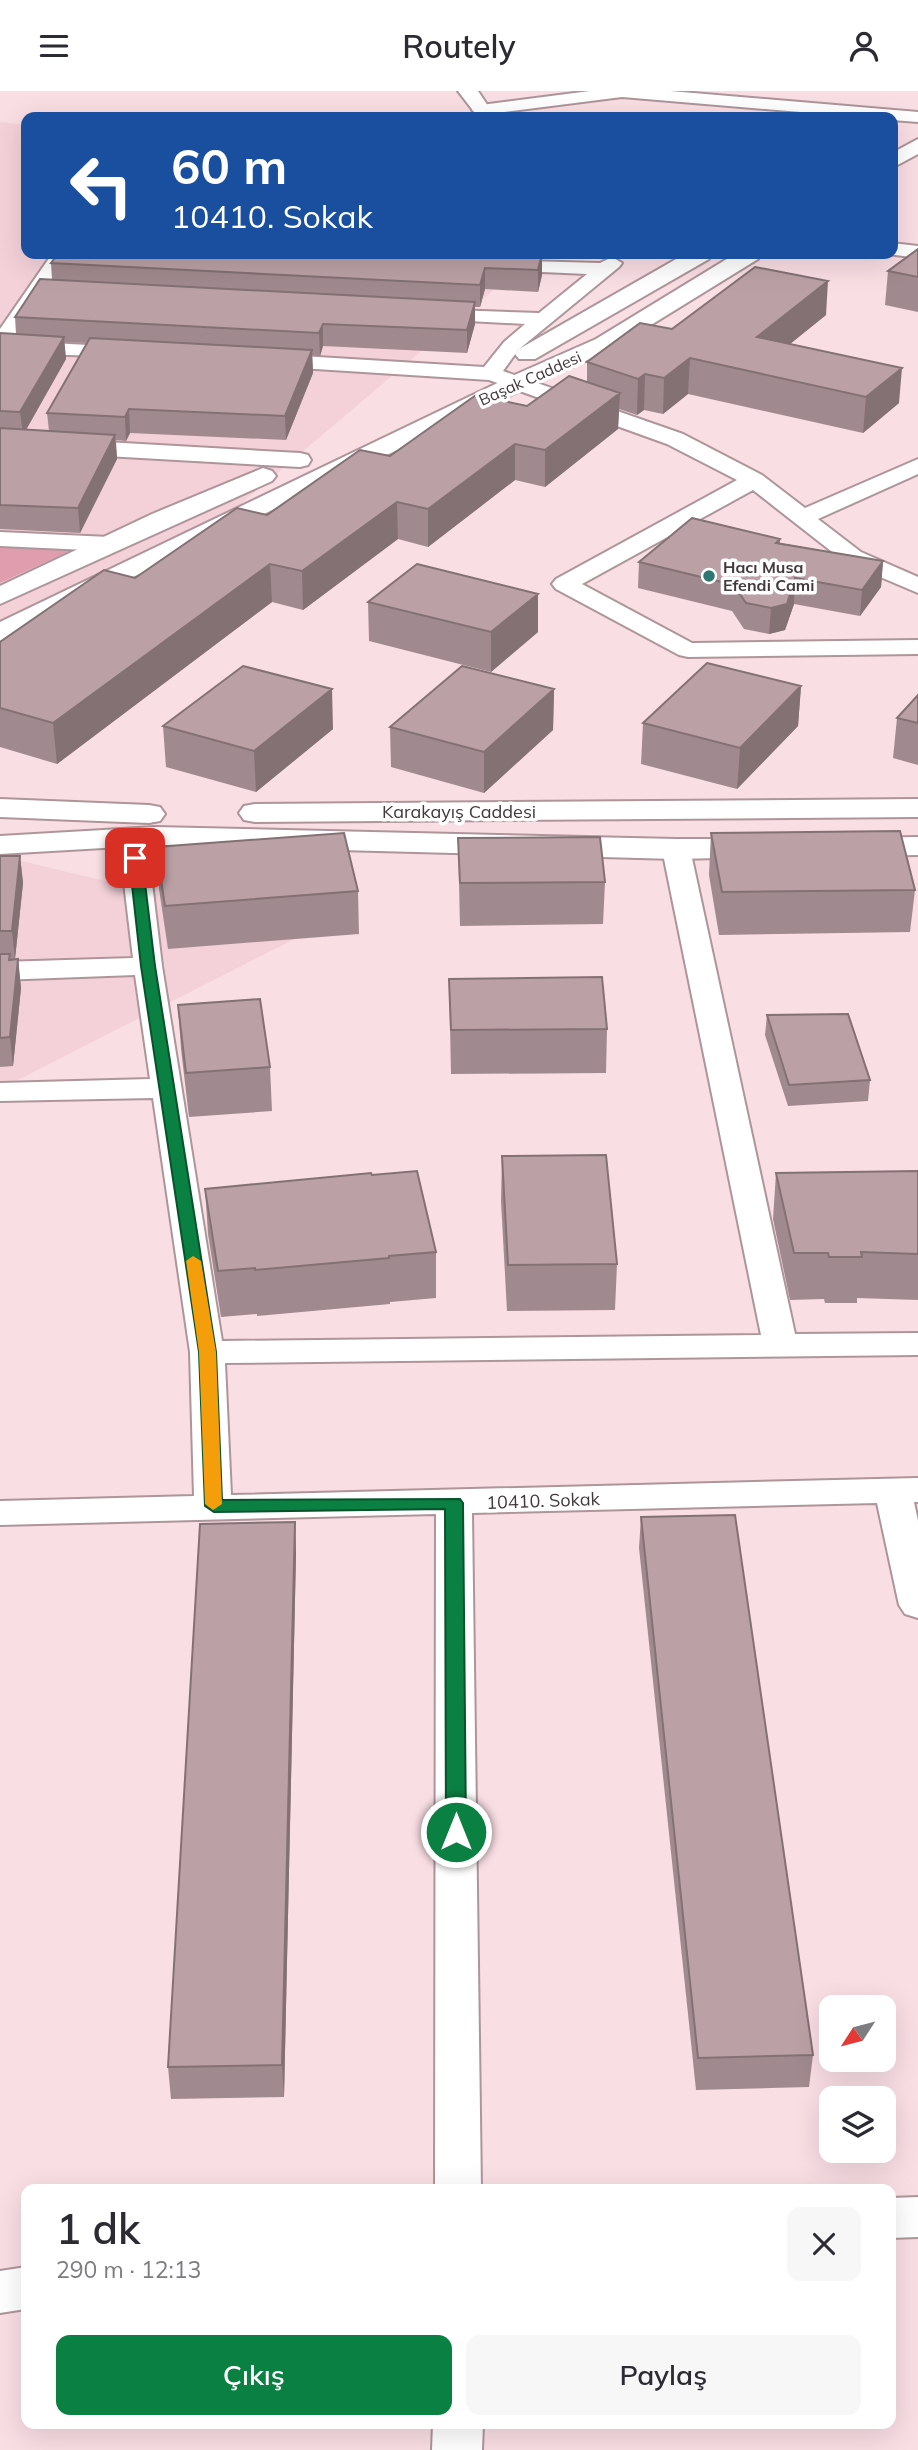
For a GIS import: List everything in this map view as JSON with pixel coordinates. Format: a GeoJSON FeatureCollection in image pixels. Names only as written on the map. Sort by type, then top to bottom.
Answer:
{"type":"FeatureCollection","features":[{"type":"Feature","properties":{"kind":"street"},"geometry":{"type":"LineString","coordinates":[[468,91],[484,112]]}},
{"type":"Feature","properties":{"kind":"street"},"geometry":{"type":"LineString","coordinates":[[498,112],[622,91],[861,112]]}},
{"type":"Feature","properties":{"kind":"street"},"geometry":{"type":"LineString","coordinates":[[898,115],[918,117]]}},
{"type":"Feature","properties":{"kind":"street"},"geometry":{"type":"LineString","coordinates":[[898,135],[918,123]]}},
{"type":"Feature","properties":{"kind":"street"},"geometry":{"type":"LineString","coordinates":[[898,158],[918,145]]}},
{"type":"Feature","properties":{"kind":"street"},"geometry":{"type":"LineString","coordinates":[[898,250],[918,252]]}},
{"type":"Feature","properties":{"kind":"street"},"geometry":{"type":"LineString","coordinates":[[58,259],[0,346],[150,354]]}},
{"type":"Feature","properties":{"kind":"street"},"geometry":{"type":"LineString","coordinates":[[489,374],[512,346],[616,259]]}},
{"type":"Feature","properties":{"kind":"street","name":"Başak Caddesi"},"geometry":{"type":"LineString","coordinates":[[0,596],[109,544],[439,401],[566,333],[692,259]]}},
{"type":"Feature","properties":{"kind":"street","name":"Başak Caddesi"},"geometry":{"type":"LineString","coordinates":[[0,633],[519,381],[604,344],[742,259]]}},
{"type":"Feature","properties":{"kind":"street"},"geometry":{"type":"LineString","coordinates":[[482,264],[605,268]]}},
{"type":"Feature","properties":{"kind":"street"},"geometry":{"type":"LineString","coordinates":[[35,292],[62,293]]}},
{"type":"Feature","properties":{"kind":"street"},"geometry":{"type":"LineString","coordinates":[[407,311],[544,319]]}},
{"type":"Feature","properties":{"kind":"street"},"geometry":{"type":"LineString","coordinates":[[71,375],[84,351]]}},
{"type":"Feature","properties":{"kind":"street"},"geometry":{"type":"LineString","coordinates":[[242,358],[489,374],[519,381],[675,439],[754,480],[853,557],[918,586]]}},
{"type":"Feature","properties":{"kind":"street"},"geometry":{"type":"LineString","coordinates":[[31,445],[44,422]]}},
{"type":"Feature","properties":{"kind":"street"},"geometry":{"type":"LineString","coordinates":[[0,443],[300,460]]}},
{"type":"Feature","properties":{"kind":"street"},"geometry":{"type":"LineString","coordinates":[[802,517],[918,466]]}},
{"type":"Feature","properties":{"kind":"street"},"geometry":{"type":"LineString","coordinates":[[754,480],[564,584],[688,650],[918,647]]}},
{"type":"Feature","properties":{"kind":"street"},"geometry":{"type":"LineString","coordinates":[[0,539],[109,544]]}},
{"type":"Feature","properties":{"kind":"street","name":"Karakayış Caddesi"},"geometry":{"type":"LineString","coordinates":[[0,808],[147,814],[918,808]]}},
{"type":"Feature","properties":{"kind":"street","name":"Karakayış Caddesi"},"geometry":{"type":"LineString","coordinates":[[0,845],[155,836],[676,849],[918,846]]}},
{"type":"Feature","properties":{"kind":"street"},"geometry":{"type":"LineString","coordinates":[[676,849],[780,1346]]}},
{"type":"Feature","properties":{"kind":"street"},"geometry":{"type":"LineString","coordinates":[[135,858],[148,966],[207,1352],[214,1506]]}},
{"type":"Feature","properties":{"kind":"street"},"geometry":{"type":"LineString","coordinates":[[0,971],[148,966]]}},
{"type":"Feature","properties":{"kind":"street"},"geometry":{"type":"LineString","coordinates":[[0,1092],[167,1088]]}},
{"type":"Feature","properties":{"kind":"street"},"geometry":{"type":"LineString","coordinates":[[207,1352],[918,1344]]}},
{"type":"Feature","properties":{"kind":"street"},"geometry":{"type":"LineString","coordinates":[[906,1491],[918,1605]]}},
{"type":"Feature","properties":{"kind":"street","name":"10410. Sokak"},"geometry":{"type":"LineString","coordinates":[[0,1513],[906,1491]]}},
{"type":"Feature","properties":{"kind":"street"},"geometry":{"type":"LineString","coordinates":[[454,1503],[458,2184]]}},
{"type":"Feature","properties":{"kind":"street"},"geometry":{"type":"LineString","coordinates":[[896,2218],[918,2217]]}},
{"type":"Feature","properties":{"kind":"street"},"geometry":{"type":"LineString","coordinates":[[0,2292],[21,2289]]}},
{"type":"Feature","properties":{"kind":"street"},"geometry":{"type":"LineString","coordinates":[[457,2450],[458,2429]]}},
{"type":"Feature","properties":{"kind":"shaded area"},"geometry":{"type":"Polygon","coordinates":[[[0,122],[21,124],[21,259],[530,259],[0,708],[0,122]]]}},
{"type":"Feature","properties":{"kind":"shaded area"},"geometry":{"type":"Polygon","coordinates":[[[0,546],[72,550],[0,583],[0,546]]]}},
{"type":"Feature","properties":{"kind":"shaded area"},"geometry":{"type":"Polygon","coordinates":[[[0,856],[312,930],[0,1089],[0,856]]]}},
{"type":"Feature","properties":{"kind":"building"},"geometry":{"type":"Polygon","coordinates":[[[918,249],[918,277],[888,271],[918,249]]]}},
{"type":"Feature","properties":{"kind":"building"},"geometry":{"type":"Polygon","coordinates":[[[54,259],[541,259],[538,270],[485,268],[480,285],[51,263],[54,259]]]}},
{"type":"Feature","properties":{"kind":"building"},"geometry":{"type":"Polygon","coordinates":[[[755,267],[828,281],[757,337],[902,368],[866,397],[690,358],[664,378],[645,374],[638,379],[587,362],[640,323],[672,329],[755,267]]]}},
{"type":"Feature","properties":{"kind":"building"},"geometry":{"type":"Polygon","coordinates":[[[40,279],[475,302],[467,330],[323,324],[319,333],[15,317],[40,279]]]}},
{"type":"Feature","properties":{"kind":"building"},"geometry":{"type":"Polygon","coordinates":[[[0,333],[64,337],[20,412],[0,411],[0,333]]]}},
{"type":"Feature","properties":{"kind":"building"},"geometry":{"type":"Polygon","coordinates":[[[90,338],[312,350],[285,416],[129,409],[125,417],[47,413],[90,338]]]}},
{"type":"Feature","properties":{"kind":"building"},"geometry":{"type":"Polygon","coordinates":[[[569,376],[620,393],[545,450],[515,444],[428,509],[397,502],[302,571],[270,564],[53,723],[0,708],[0,642],[104,570],[135,578],[237,508],[267,515],[360,450],[390,456],[476,395],[527,406],[569,376]]]}},
{"type":"Feature","properties":{"kind":"building"},"geometry":{"type":"Polygon","coordinates":[[[0,428],[115,435],[78,508],[0,505],[0,428]]]}},
{"type":"Feature","properties":{"kind":"building"},"geometry":{"type":"Polygon","coordinates":[[[692,518],[780,539],[776,543],[883,561],[862,590],[795,578],[787,604],[771,608],[746,603],[734,585],[639,562],[692,518]]]}},
{"type":"Feature","properties":{"kind":"building"},"geometry":{"type":"Polygon","coordinates":[[[417,564],[538,594],[491,632],[368,602],[417,564]]]}},
{"type":"Feature","properties":{"kind":"building"},"geometry":{"type":"Polygon","coordinates":[[[707,663],[801,686],[740,748],[643,723],[707,663]]]}},
{"type":"Feature","properties":{"kind":"building"},"geometry":{"type":"Polygon","coordinates":[[[243,666],[332,689],[254,751],[163,726],[243,666]]]}},
{"type":"Feature","properties":{"kind":"building"},"geometry":{"type":"Polygon","coordinates":[[[462,666],[554,689],[484,752],[390,727],[462,666]]]}},
{"type":"Feature","properties":{"kind":"building"},"geometry":{"type":"Polygon","coordinates":[[[918,695],[918,723],[897,718],[918,695]]]}},
{"type":"Feature","properties":{"kind":"building"},"geometry":{"type":"Polygon","coordinates":[[[900,831],[915,890],[722,892],[711,833],[900,831]]]}},
{"type":"Feature","properties":{"kind":"building"},"geometry":{"type":"Polygon","coordinates":[[[344,833],[358,891],[165,906],[156,847],[344,833]]]}},
{"type":"Feature","properties":{"kind":"building"},"geometry":{"type":"Polygon","coordinates":[[[600,837],[605,882],[460,883],[458,838],[600,837]]]}},
{"type":"Feature","properties":{"kind":"building"},"geometry":{"type":"Polygon","coordinates":[[[0,856],[20,856],[12,931],[0,931],[0,856]]]}},
{"type":"Feature","properties":{"kind":"building"},"geometry":{"type":"Polygon","coordinates":[[[0,954],[10,954],[9,960],[18,959],[10,1037],[0,1038],[0,954]]]}},
{"type":"Feature","properties":{"kind":"building"},"geometry":{"type":"Polygon","coordinates":[[[602,977],[607,1029],[451,1030],[449,979],[602,977]]]}},
{"type":"Feature","properties":{"kind":"building"},"geometry":{"type":"Polygon","coordinates":[[[260,999],[270,1067],[186,1073],[178,1005],[260,999]]]}},
{"type":"Feature","properties":{"kind":"building"},"geometry":{"type":"Polygon","coordinates":[[[848,1014],[870,1080],[789,1085],[767,1015],[848,1014]]]}},
{"type":"Feature","properties":{"kind":"building"},"geometry":{"type":"Polygon","coordinates":[[[606,1155],[617,1264],[508,1265],[502,1156],[606,1155]]]}},
{"type":"Feature","properties":{"kind":"building"},"geometry":{"type":"Polygon","coordinates":[[[417,1171],[436,1252],[255,1270],[218,1271],[205,1189],[417,1171]]]}},
{"type":"Feature","properties":{"kind":"building"},"geometry":{"type":"Polygon","coordinates":[[[918,1171],[918,1254],[861,1252],[862,1257],[829,1257],[828,1253],[794,1253],[776,1173],[918,1171]]]}},
{"type":"Feature","properties":{"kind":"building"},"geometry":{"type":"Polygon","coordinates":[[[735,1515],[813,2055],[698,2058],[641,1517],[735,1515]]]}},
{"type":"Feature","properties":{"kind":"building"},"geometry":{"type":"Polygon","coordinates":[[[295,1522],[282,2065],[168,2067],[200,1524],[295,1522]]]}},
{"type":"Feature","properties":{"kind":"slow traffic"},"geometry":{"type":"LineString","coordinates":[[193,1261],[207,1352],[213,1504]]}},
{"type":"Feature","properties":{"kind":"place","name":"Hacı Musa Efendi Cami"},"geometry":{"type":"Point","coordinates":[709,576]}},
{"type":"Feature","properties":{"kind":"route"},"geometry":{"type":"LineString","coordinates":[[135,858],[148,966],[207,1352],[214,1506],[454,1503],[456,1832]]}}]}
